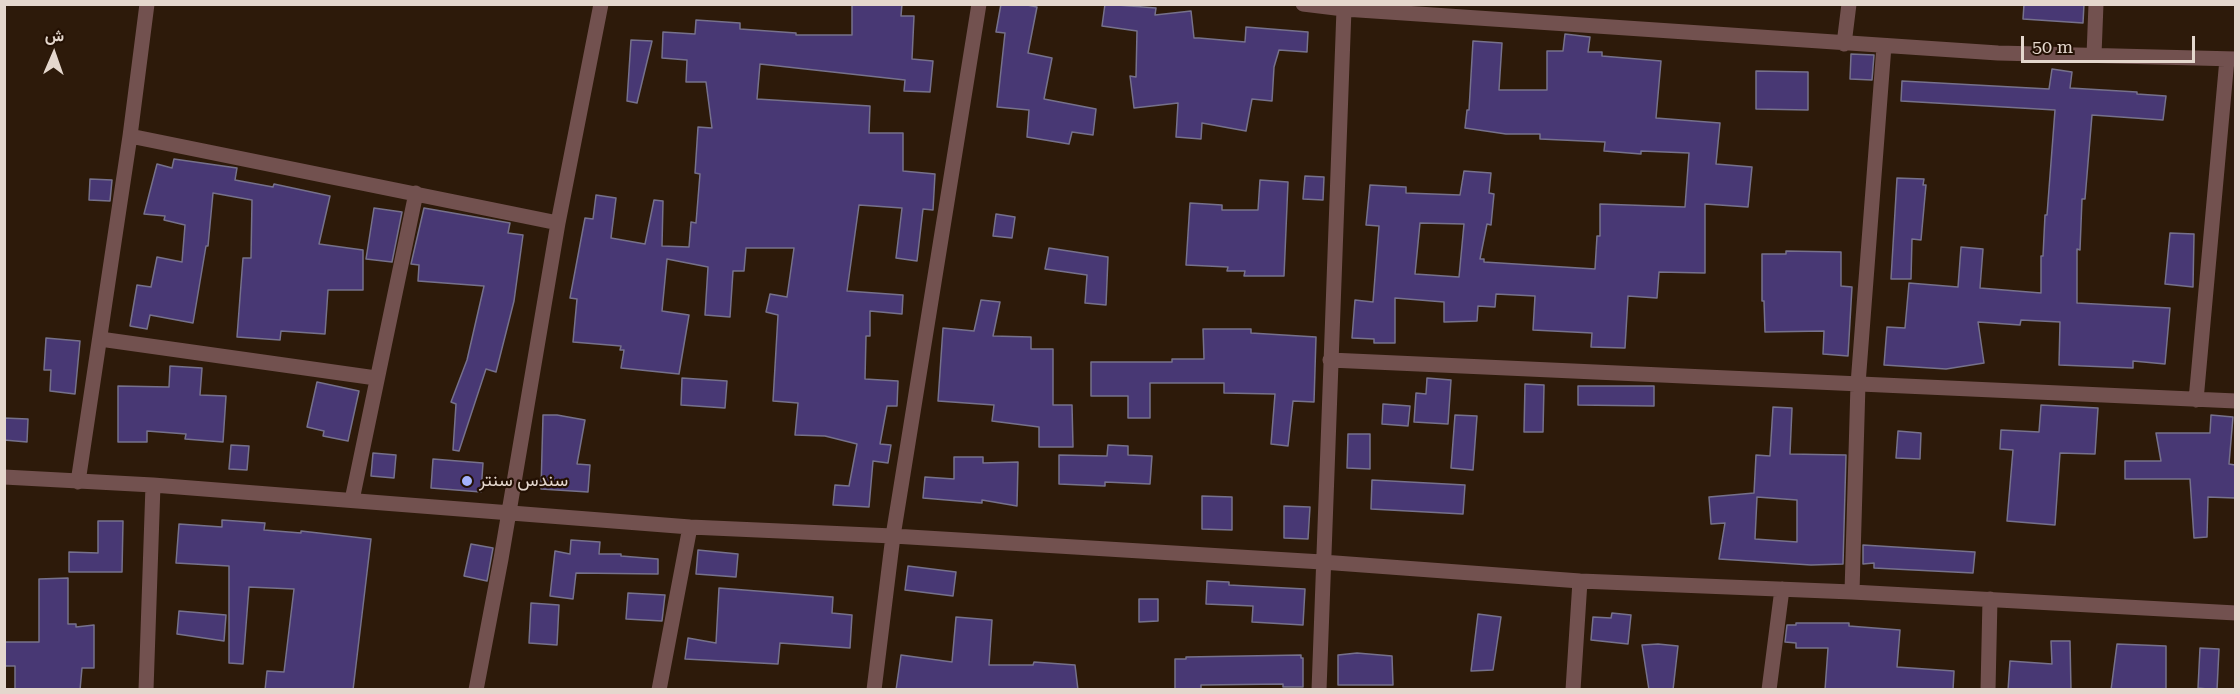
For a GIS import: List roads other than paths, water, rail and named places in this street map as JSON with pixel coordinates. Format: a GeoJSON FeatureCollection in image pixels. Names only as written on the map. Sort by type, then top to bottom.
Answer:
{"type":"FeatureCollection","features":[{"type":"Feature","properties":{"kind":"street"},"geometry":{"type":"LineString","coordinates":[[78,482],[130,136],[147,4]]}},
{"type":"Feature","properties":{"kind":"street"},"geometry":{"type":"LineString","coordinates":[[476,690],[501,559],[558,223],[601,4]]}},
{"type":"Feature","properties":{"kind":"street"},"geometry":{"type":"LineString","coordinates":[[874,690],[893,536],[980,4]]}},
{"type":"Feature","properties":{"kind":"street"},"geometry":{"type":"LineString","coordinates":[[1303,4],[1344,9],[1488,11],[1844,44],[1998,53],[2231,59],[2196,400]]}},
{"type":"Feature","properties":{"kind":"street"},"geometry":{"type":"LineString","coordinates":[[1844,44],[1849,4]]}},
{"type":"Feature","properties":{"kind":"street"},"geometry":{"type":"LineString","coordinates":[[2094,55],[2096,4]]}},
{"type":"Feature","properties":{"kind":"street"},"geometry":{"type":"LineString","coordinates":[[1319,690],[1344,9]]}},
{"type":"Feature","properties":{"kind":"street"},"geometry":{"type":"LineString","coordinates":[[1852,592],[1858,384],[1884,46]]}},
{"type":"Feature","properties":{"kind":"street"},"geometry":{"type":"LineString","coordinates":[[130,136],[558,223]]}},
{"type":"Feature","properties":{"kind":"street"},"geometry":{"type":"LineString","coordinates":[[352,500],[416,193]]}},
{"type":"Feature","properties":{"kind":"street"},"geometry":{"type":"LineString","coordinates":[[100,339],[376,378]]}},
{"type":"Feature","properties":{"kind":"street"},"geometry":{"type":"LineString","coordinates":[[1330,360],[2235,401]]}},
{"type":"Feature","properties":{"kind":"street"},"geometry":{"type":"LineString","coordinates":[[4,477],[153,485],[690,527],[893,536],[1322,562],[1580,581],[1852,592],[2235,613]]}},
{"type":"Feature","properties":{"kind":"street"},"geometry":{"type":"LineString","coordinates":[[146,690],[153,485]]}},
{"type":"Feature","properties":{"kind":"street"},"geometry":{"type":"LineString","coordinates":[[659,690],[690,527]]}},
{"type":"Feature","properties":{"kind":"street"},"geometry":{"type":"LineString","coordinates":[[1573,690],[1580,581]]}},
{"type":"Feature","properties":{"kind":"street"},"geometry":{"type":"LineString","coordinates":[[1769,690],[1782,590]]}},
{"type":"Feature","properties":{"kind":"street"},"geometry":{"type":"LineString","coordinates":[[1988,690],[1990,599]]}},
{"type":"Feature","properties":{"kind":"place","name":"سندس سنتر"},"geometry":{"type":"Point","coordinates":[467,481]}}]}
